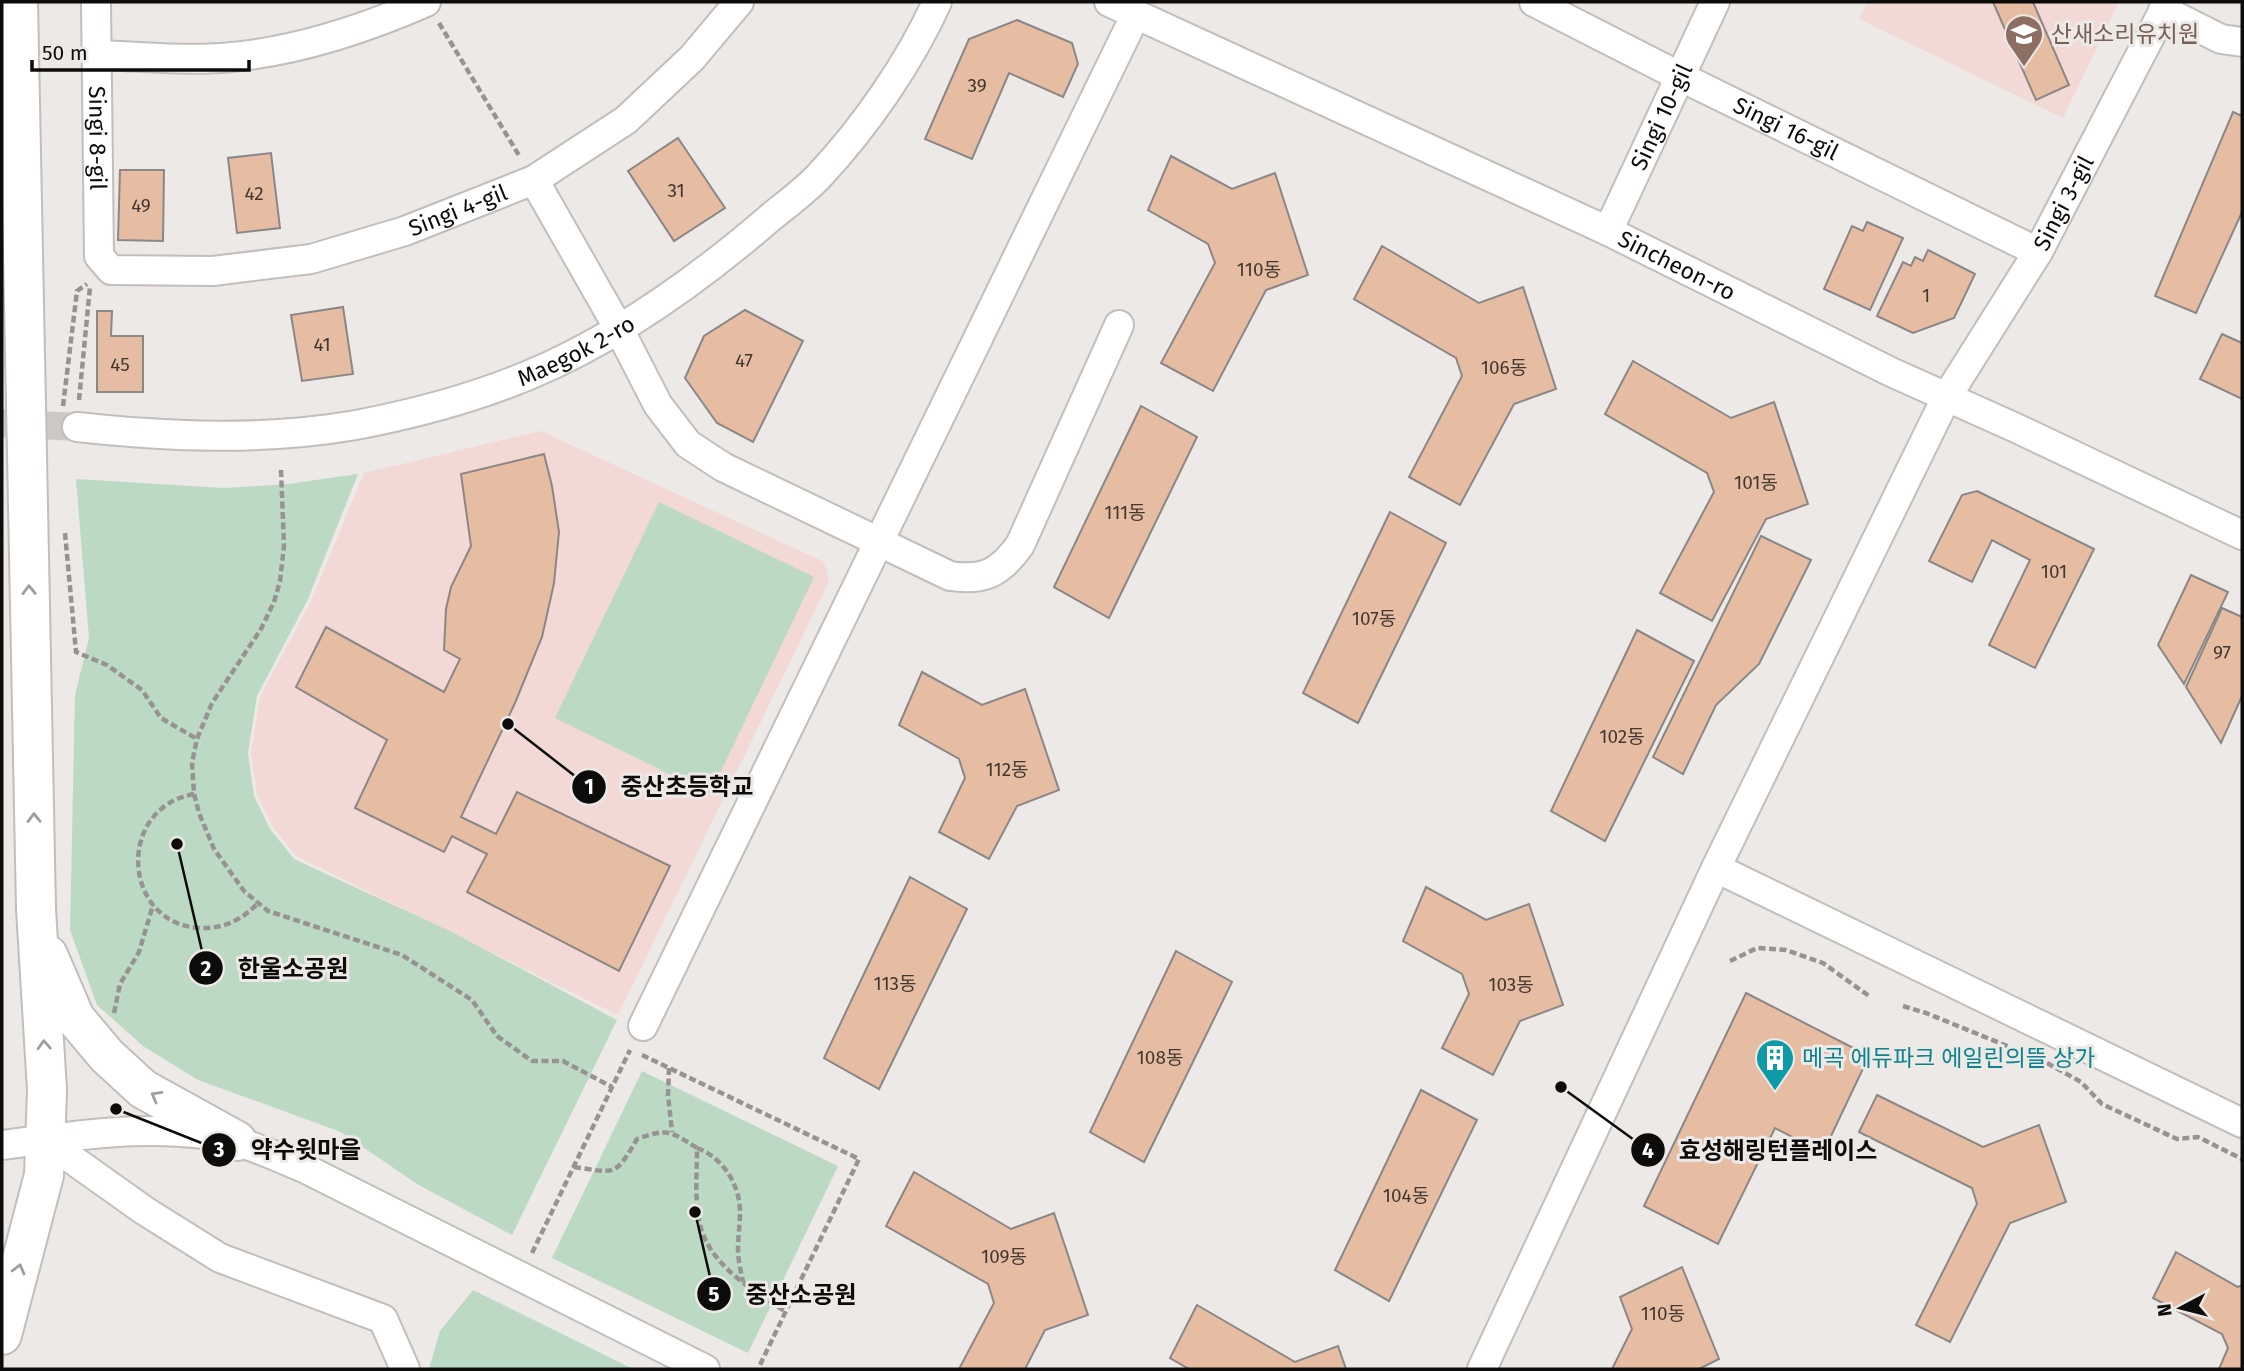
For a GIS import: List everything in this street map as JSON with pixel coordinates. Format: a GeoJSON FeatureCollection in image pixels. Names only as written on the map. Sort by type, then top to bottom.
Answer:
{"type":"FeatureCollection","features":[{"type":"Feature","properties":{"kind":"highway"},"geometry":{"type":"LineString","coordinates":[[2,1335],[44,1175],[47,1090],[36,909],[18,2]]}},
{"type":"Feature","properties":{"kind":"highway"},"geometry":{"type":"LineString","coordinates":[[36,909],[46,950],[75,1018],[107,1056],[143,1089],[237,1141]]}},
{"type":"Feature","properties":{"kind":"street","name":"Singi 8-gil"},"geometry":{"type":"LineString","coordinates":[[96,2],[99,256],[111,270]]}},
{"type":"Feature","properties":{"kind":"street"},"geometry":{"type":"LineString","coordinates":[[98,55],[221,58],[300,45],[364,28],[426,2]]}},
{"type":"Feature","properties":{"kind":"street","name":"Singi 4-gil"},"geometry":{"type":"LineString","coordinates":[[111,270],[213,271],[311,259],[405,231],[534,180],[626,120],[692,58],[739,2]]}},
{"type":"Feature","properties":{"kind":"street","name":"Maegok 2-ro"},"geometry":{"type":"LineString","coordinates":[[73,413],[156,435],[208,437],[276,434],[356,425],[437,406],[528,376],[619,329],[667,298],[740,244],[818,176],[879,102],[925,30],[937,2]]}},
{"type":"Feature","properties":{"kind":"street","name":"Sincheon-ro"},"geometry":{"type":"LineString","coordinates":[[1109,2],[1608,231],[1946,398],[2016,428],[2242,535]]}},
{"type":"Feature","properties":{"kind":"street","name":"Singi 16-gil"},"geometry":{"type":"LineString","coordinates":[[1534,2],[2038,252]]}},
{"type":"Feature","properties":{"kind":"street","name":"Singi 10-gil"},"geometry":{"type":"LineString","coordinates":[[1608,231],[1715,2]]}},
{"type":"Feature","properties":{"kind":"street"},"geometry":{"type":"LineString","coordinates":[[2166,6],[2221,39],[2242,42]]}},
{"type":"Feature","properties":{"kind":"street","name":"Singi 3-gil"},"geometry":{"type":"LineString","coordinates":[[1482,1369],[1716,868],[1946,398],[2038,252],[2166,6]]}},
{"type":"Feature","properties":{"kind":"street"},"geometry":{"type":"LineString","coordinates":[[637,1037],[1136,14]]}},
{"type":"Feature","properties":{"kind":"street"},"geometry":{"type":"LineString","coordinates":[[534,180],[619,329],[658,405],[688,444],[723,467],[950,576],[963,578],[991,574],[1008,563],[1020,545],[1119,325]]}},
{"type":"Feature","properties":{"kind":"street"},"geometry":{"type":"LineString","coordinates":[[1716,868],[2242,1123]]}},
{"type":"Feature","properties":{"kind":"street"},"geometry":{"type":"LineString","coordinates":[[2,1145],[124,1133],[182,1132],[237,1141],[304,1168],[705,1369]]}},
{"type":"Feature","properties":{"kind":"street"},"geometry":{"type":"LineString","coordinates":[[45,1140],[145,1211],[220,1258],[383,1320],[405,1369]]}},
{"type":"Feature","properties":{"kind":"path"},"geometry":{"type":"LineString","coordinates":[[426,2],[534,180]]}},
{"type":"Feature","properties":{"kind":"path"},"geometry":{"type":"LineString","coordinates":[[91,281],[73,413],[77,292],[91,281]]}},
{"type":"Feature","properties":{"kind":"path"},"geometry":{"type":"LineString","coordinates":[[281,470],[284,546],[280,582],[274,603],[261,629],[212,703],[197,739],[192,763],[198,813],[214,849],[244,891],[268,911],[402,955],[471,1000],[497,1036],[531,1060],[563,1061],[612,1087]]}},
{"type":"Feature","properties":{"kind":"path"},"geometry":{"type":"LineString","coordinates":[[65,531],[76,652],[107,665],[142,690],[161,718],[197,739]]}},
{"type":"Feature","properties":{"kind":"path"},"geometry":{"type":"LineString","coordinates":[[194,794],[180,796],[162,807],[147,823],[139,844],[137,866],[142,887],[153,905],[170,919],[191,927],[213,928],[233,922],[258,903]]}},
{"type":"Feature","properties":{"kind":"path"},"geometry":{"type":"LineString","coordinates":[[114,1023],[113,1011],[120,984],[139,952],[153,905]]}},
{"type":"Feature","properties":{"kind":"path"},"geometry":{"type":"LineString","coordinates":[[1730,961],[1756,948],[1786,950],[1823,963],[1869,996]]}},
{"type":"Feature","properties":{"kind":"path"},"geometry":{"type":"LineString","coordinates":[[1903,1006],[2044,1062],[2081,1082],[2102,1104],[2176,1139],[2198,1138],[2242,1159]]}},
{"type":"Feature","properties":{"kind":"path"},"geometry":{"type":"LineString","coordinates":[[623,1046],[637,1037]]}},
{"type":"Feature","properties":{"kind":"path"},"geometry":{"type":"LineString","coordinates":[[637,1037],[669,1068],[859,1159],[760,1367]]}},
{"type":"Feature","properties":{"kind":"path"},"geometry":{"type":"LineString","coordinates":[[530,1257],[637,1037]]}},
{"type":"Feature","properties":{"kind":"path"},"geometry":{"type":"LineString","coordinates":[[669,1068],[668,1095],[672,1132]]}},
{"type":"Feature","properties":{"kind":"path"},"geometry":{"type":"LineString","coordinates":[[574,1167],[610,1172],[621,1167],[636,1139],[655,1132],[672,1132],[697,1148],[711,1153],[725,1168],[735,1187],[740,1208],[738,1252],[743,1283]]}},
{"type":"Feature","properties":{"kind":"path"},"geometry":{"type":"LineString","coordinates":[[697,1148],[698,1213],[702,1235],[715,1258],[743,1283],[786,1312]]}},
{"type":"Feature","properties":{"kind":"shaded area","name":"산새소리유치원"},"geometry":{"type":"Polygon","coordinates":[[[1867,2],[2119,2],[2063,118],[1859,19],[1867,2]]]}},
{"type":"Feature","properties":{"kind":"shaded area"},"geometry":{"type":"Polygon","coordinates":[[[541,431],[824,562],[829,582],[618,1015],[296,856],[273,827],[257,795],[251,752],[260,697],[311,601],[364,473],[541,431]]]}},
{"type":"Feature","properties":{"kind":"green space"},"geometry":{"type":"Polygon","coordinates":[[[358,474],[308,599],[257,696],[248,753],[254,796],[270,829],[294,859],[452,932],[617,1020],[512,1235],[417,1184],[341,1132],[198,1080],[143,1046],[97,1005],[70,930],[75,695],[89,638],[76,479],[224,488],[288,484],[358,474]]]}},
{"type":"Feature","properties":{"kind":"green space"},"geometry":{"type":"Polygon","coordinates":[[[659,502],[814,577],[710,794],[555,718],[659,502]]]}},
{"type":"Feature","properties":{"kind":"green space"},"geometry":{"type":"Polygon","coordinates":[[[642,1071],[838,1166],[748,1353],[552,1258],[642,1071]]]}},
{"type":"Feature","properties":{"kind":"green space"},"geometry":{"type":"Polygon","coordinates":[[[473,1290],[633,1369],[429,1369],[440,1331],[473,1290]]]}},
{"type":"Feature","properties":{"kind":"building"},"geometry":{"type":"Polygon","coordinates":[[[1993,2],[2033,2],[2069,85],[2036,100],[1993,2]]]}},
{"type":"Feature","properties":{"kind":"building"},"geometry":{"type":"Polygon","coordinates":[[[1017,20],[1072,43],[1078,64],[1063,97],[1009,73],[972,159],[925,139],[969,39],[1017,20]]]}},
{"type":"Feature","properties":{"kind":"building"},"geometry":{"type":"Polygon","coordinates":[[[2233,112],[2242,116],[2242,212],[2196,313],[2155,296],[2233,112]]]}},
{"type":"Feature","properties":{"kind":"building"},"geometry":{"type":"Polygon","coordinates":[[[678,138],[725,208],[674,241],[628,171],[678,138]]]}},
{"type":"Feature","properties":{"kind":"building"},"geometry":{"type":"Polygon","coordinates":[[[271,153],[280,228],[237,233],[228,158],[271,153]]]}},
{"type":"Feature","properties":{"kind":"building"},"geometry":{"type":"Polygon","coordinates":[[[1171,156],[1232,189],[1275,173],[1308,275],[1266,290],[1213,391],[1161,363],[1215,263],[1208,244],[1148,210],[1171,156]]]}},
{"type":"Feature","properties":{"kind":"building"},"geometry":{"type":"Polygon","coordinates":[[[120,170],[164,170],[163,241],[118,240],[120,170]]]}},
{"type":"Feature","properties":{"kind":"building"},"geometry":{"type":"Polygon","coordinates":[[[1867,222],[1903,238],[1870,310],[1824,289],[1852,226],[1863,231],[1867,222]]]}},
{"type":"Feature","properties":{"kind":"building"},"geometry":{"type":"Polygon","coordinates":[[[1382,246],[1479,303],[1523,287],[1556,389],[1514,404],[1460,505],[1409,477],[1462,376],[1456,358],[1354,299],[1382,246]]]}},
{"type":"Feature","properties":{"kind":"building"},"geometry":{"type":"Polygon","coordinates":[[[1928,250],[1975,274],[1954,318],[1913,333],[1877,316],[1903,262],[1911,266],[1915,257],[1923,261],[1928,250]]]}},
{"type":"Feature","properties":{"kind":"building"},"geometry":{"type":"Polygon","coordinates":[[[343,307],[353,374],[302,381],[291,315],[343,307]]]}},
{"type":"Feature","properties":{"kind":"building"},"geometry":{"type":"Polygon","coordinates":[[[745,310],[803,341],[753,442],[717,423],[685,378],[704,336],[745,310]]]}},
{"type":"Feature","properties":{"kind":"building"},"geometry":{"type":"Polygon","coordinates":[[[97,311],[112,311],[111,336],[143,336],[143,392],[97,392],[97,311]]]}},
{"type":"Feature","properties":{"kind":"building"},"geometry":{"type":"Polygon","coordinates":[[[2222,334],[2242,343],[2242,399],[2200,379],[2222,334]]]}},
{"type":"Feature","properties":{"kind":"building"},"geometry":{"type":"Polygon","coordinates":[[[1633,361],[1731,418],[1774,402],[1808,504],[1766,519],[1712,621],[1660,593],[1714,492],[1707,473],[1605,414],[1633,361]]]}},
{"type":"Feature","properties":{"kind":"building"},"geometry":{"type":"Polygon","coordinates":[[[1141,406],[1197,437],[1109,618],[1054,587],[1141,406]]]}},
{"type":"Feature","properties":{"kind":"building"},"geometry":{"type":"Polygon","coordinates":[[[544,454],[559,532],[554,583],[542,637],[515,703],[461,817],[496,834],[517,792],[670,866],[619,971],[467,892],[487,854],[452,836],[444,852],[355,808],[387,740],[296,687],[326,627],[444,692],[460,659],[444,650],[446,609],[451,587],[471,546],[461,474],[544,454]]]}},
{"type":"Feature","properties":{"kind":"building"},"geometry":{"type":"Polygon","coordinates":[[[1977,491],[2094,549],[2035,668],[1989,645],[2030,560],[1992,540],[1972,582],[1929,561],[1962,495],[1977,491]]]}},
{"type":"Feature","properties":{"kind":"building"},"geometry":{"type":"Polygon","coordinates":[[[1390,512],[1446,543],[1358,723],[1303,693],[1390,512]]]}},
{"type":"Feature","properties":{"kind":"building"},"geometry":{"type":"Polygon","coordinates":[[[1761,536],[1811,560],[1759,664],[1716,705],[1683,774],[1653,757],[1761,536]]]}},
{"type":"Feature","properties":{"kind":"building"},"geometry":{"type":"Polygon","coordinates":[[[2191,575],[2228,592],[2184,684],[2158,645],[2191,575]]]}},
{"type":"Feature","properties":{"kind":"building"},"geometry":{"type":"Polygon","coordinates":[[[2222,608],[2242,617],[2242,696],[2221,743],[2186,687],[2222,608]]]}},
{"type":"Feature","properties":{"kind":"building"},"geometry":{"type":"Polygon","coordinates":[[[1637,630],[1694,661],[1605,841],[1551,811],[1637,630]]]}},
{"type":"Feature","properties":{"kind":"building"},"geometry":{"type":"Polygon","coordinates":[[[922,672],[982,705],[1025,689],[1059,790],[1017,806],[989,859],[939,832],[965,778],[959,759],[899,725],[922,672]]]}},
{"type":"Feature","properties":{"kind":"building"},"geometry":{"type":"Polygon","coordinates":[[[910,877],[967,909],[879,1089],[824,1058],[910,877]]]}},
{"type":"Feature","properties":{"kind":"building"},"geometry":{"type":"Polygon","coordinates":[[[1426,887],[1486,920],[1529,904],[1563,1005],[1520,1021],[1493,1075],[1442,1048],[1469,994],[1462,974],[1403,941],[1426,887]]]}},
{"type":"Feature","properties":{"kind":"building"},"geometry":{"type":"Polygon","coordinates":[[[1176,951],[1232,982],[1144,1162],[1090,1132],[1176,951]]]}},
{"type":"Feature","properties":{"kind":"building","name":"메곡 에듀파크 에일린의뜰 상가"},"geometry":{"type":"Polygon","coordinates":[[[1746,993],[1869,1056],[1823,1153],[1775,1128],[1718,1244],[1644,1206],[1746,993]]]}},
{"type":"Feature","properties":{"kind":"building"},"geometry":{"type":"Polygon","coordinates":[[[1421,1090],[1477,1120],[1389,1301],[1335,1270],[1421,1090]]]}},
{"type":"Feature","properties":{"kind":"building"},"geometry":{"type":"Polygon","coordinates":[[[1877,1095],[1983,1147],[2039,1125],[2066,1202],[2010,1223],[1950,1342],[1916,1325],[1977,1204],[1972,1188],[1859,1132],[1877,1095]]]}},
{"type":"Feature","properties":{"kind":"building"},"geometry":{"type":"Polygon","coordinates":[[[914,1172],[1011,1229],[1054,1213],[1088,1315],[1045,1330],[1025,1369],[959,1369],[994,1303],[988,1284],[886,1226],[914,1172]]]}},
{"type":"Feature","properties":{"kind":"building"},"geometry":{"type":"Polygon","coordinates":[[[2176,1252],[2238,1287],[2242,1285],[2242,1369],[2219,1369],[2228,1348],[2222,1334],[2153,1298],[2176,1252]]]}},
{"type":"Feature","properties":{"kind":"building"},"geometry":{"type":"Polygon","coordinates":[[[1682,1267],[1719,1359],[1699,1369],[1612,1369],[1632,1329],[1620,1297],[1682,1267]]]}},
{"type":"Feature","properties":{"kind":"building"},"geometry":{"type":"Polygon","coordinates":[[[1197,1305],[1295,1362],[1338,1346],[1346,1369],[1189,1369],[1170,1358],[1197,1305]]]}},
{"type":"Feature","properties":{"kind":"tunnel"},"geometry":{"type":"LineString","coordinates":[[2,423],[77,427]]}},
{"type":"Feature","properties":{"kind":"place","name":"산새소리유치원"},"geometry":{"type":"Point","coordinates":[2024,68]}},
{"type":"Feature","properties":{"kind":"place","name":"중산초등학교"},"geometry":{"type":"Point","coordinates":[508,724]}},
{"type":"Feature","properties":{"kind":"place","name":"한울소공원"},"geometry":{"type":"Point","coordinates":[177,844]}},
{"type":"Feature","properties":{"kind":"place","name":"효성해링턴플레이스"},"geometry":{"type":"Point","coordinates":[1561,1087]}},
{"type":"Feature","properties":{"kind":"place","name":"메곡 에듀파크 에일린의뜰 상가"},"geometry":{"type":"Point","coordinates":[1775,1092]}},
{"type":"Feature","properties":{"kind":"place","name":"약수윗마을"},"geometry":{"type":"Point","coordinates":[116,1109]}},
{"type":"Feature","properties":{"kind":"place","name":"중산소공원"},"geometry":{"type":"Point","coordinates":[695,1212]}}]}
